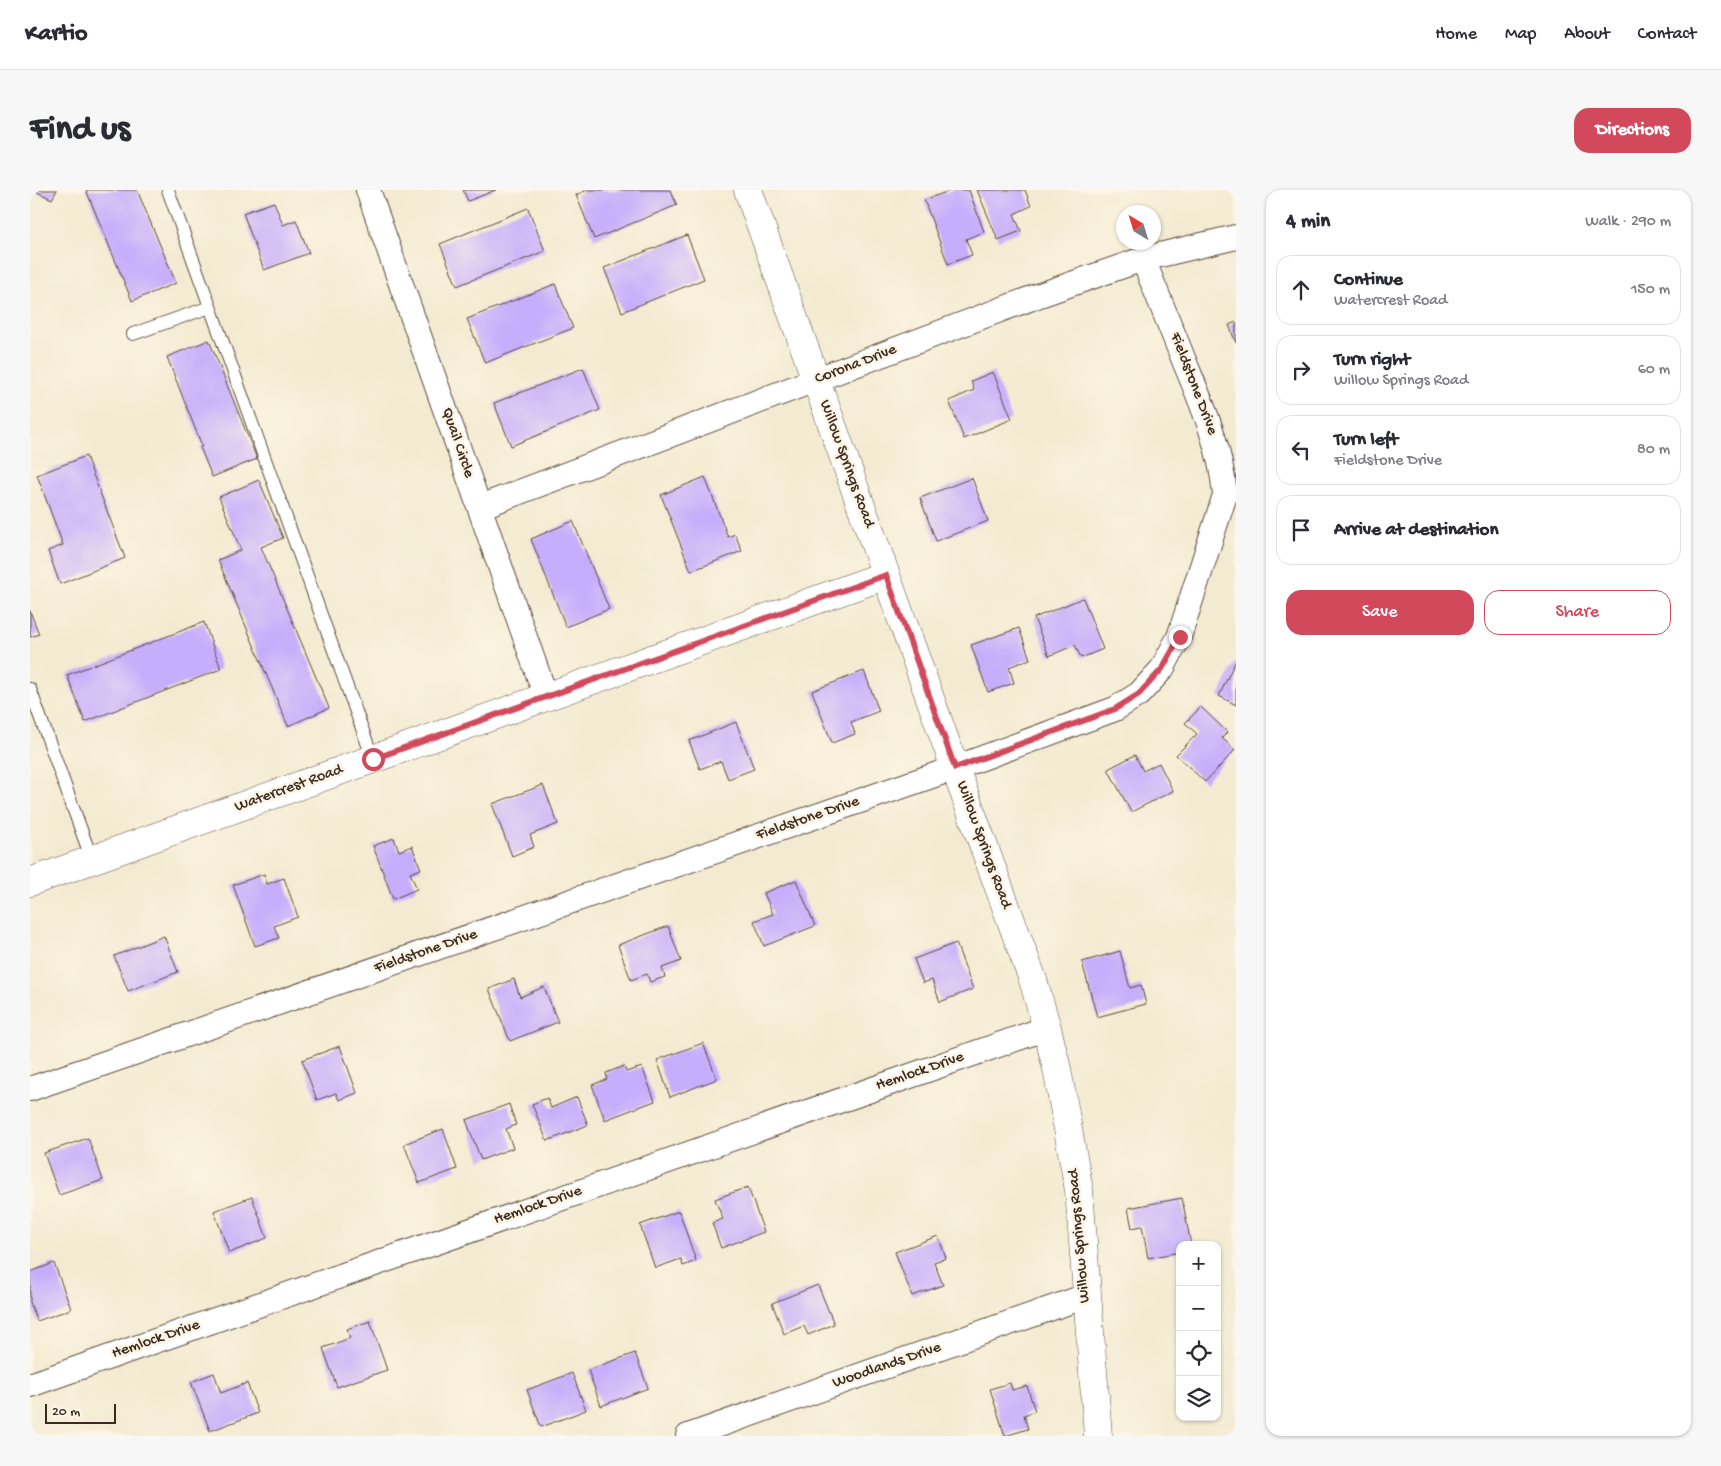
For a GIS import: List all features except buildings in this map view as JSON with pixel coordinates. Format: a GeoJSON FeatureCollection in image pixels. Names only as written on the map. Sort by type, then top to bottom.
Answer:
{"type":"FeatureCollection","features":[{"type":"Feature","properties":{"kind":"street","name":"Quail Circle"},"geometry":{"type":"LineString","coordinates":[[368,190],[546,697]]}},
{"type":"Feature","properties":{"kind":"street","name":"Willow Springs Road"},"geometry":{"type":"LineString","coordinates":[[748,190],[1033,980],[1047,1028],[1079,1190],[1098,1436]]}},
{"type":"Feature","properties":{"kind":"street","name":"Corona Drive"},"geometry":{"type":"LineString","coordinates":[[480,507],[1037,296],[1142,259],[1236,237]]}},
{"type":"Feature","properties":{"kind":"street","name":"Fieldstone Drive"},"geometry":{"type":"LineString","coordinates":[[30,1089],[955,768],[1115,709],[1139,694],[1162,669],[1180,637],[1225,495],[1215,439],[1142,259]]}},
{"type":"Feature","properties":{"kind":"street","name":"Watercrest Road"},"geometry":{"type":"LineString","coordinates":[[30,882],[886,575]]}},
{"type":"Feature","properties":{"kind":"street","name":"Hemlock Drive"},"geometry":{"type":"LineString","coordinates":[[30,1385],[1047,1028]]}},
{"type":"Feature","properties":{"kind":"street","name":"Woodlands Drive"},"geometry":{"type":"LineString","coordinates":[[688,1436],[1086,1296]]}},
{"type":"Feature","properties":{"kind":"lane"},"geometry":{"type":"LineString","coordinates":[[168,190],[373,759]]}},
{"type":"Feature","properties":{"kind":"lane"},"geometry":{"type":"LineString","coordinates":[[133,334],[210,307]]}},
{"type":"Feature","properties":{"kind":"lane"},"geometry":{"type":"LineString","coordinates":[[30,689],[92,860]]}},
{"type":"Feature","properties":{"kind":"route"},"geometry":{"type":"LineString","coordinates":[[373,759],[886,575],[955,768],[1115,709],[1139,694],[1162,669],[1180,637]]}}]}
